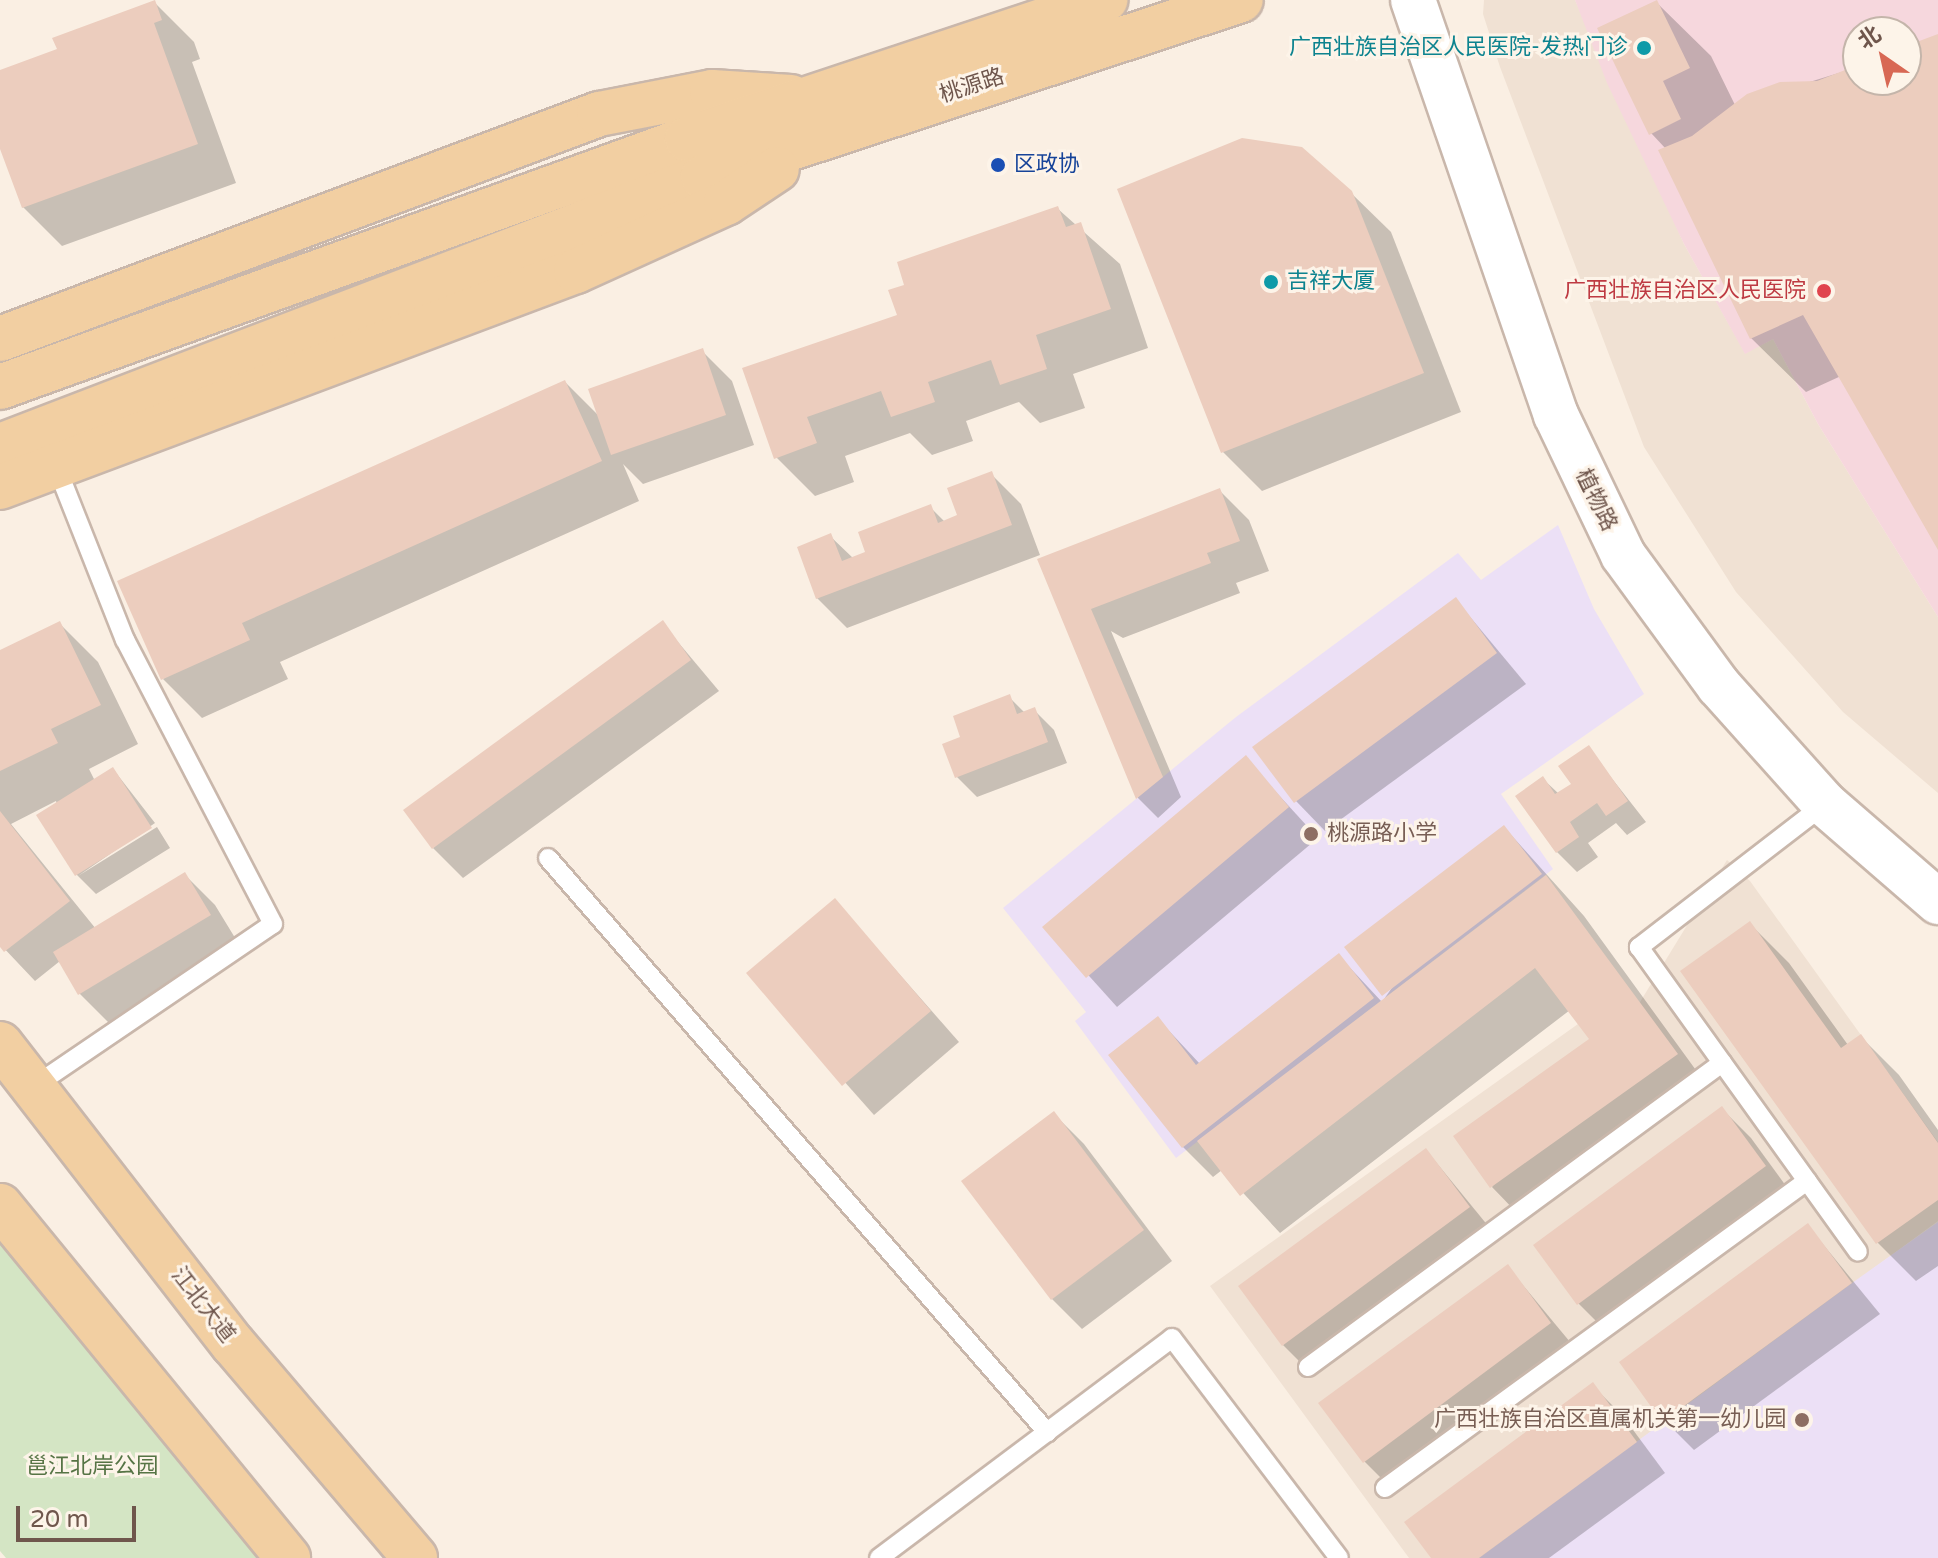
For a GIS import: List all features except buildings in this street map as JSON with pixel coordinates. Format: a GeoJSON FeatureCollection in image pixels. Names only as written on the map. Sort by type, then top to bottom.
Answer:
{"type":"FeatureCollection","features":[{"type":"Feature","properties":{"kind":"main road","name":"桃源路"},"geometry":{"type":"LineString","coordinates":[[695,158],[830,114],[1241,0]]}},
{"type":"Feature","properties":{"kind":"main road","name":"植物路"},"geometry":{"type":"LineString","coordinates":[[1413,0],[1556,415],[1623,555],[1719,686],[1825,804],[1933,889]]}},
{"type":"Feature","properties":{"kind":"main road","name":"桃源路"},"geometry":{"type":"LineString","coordinates":[[830,114],[1087,4]]}},
{"type":"Feature","properties":{"kind":"main road"},"geometry":{"type":"LineString","coordinates":[[0,339],[599,114],[712,92],[830,114]]}},
{"type":"Feature","properties":{"kind":"main road"},"geometry":{"type":"LineString","coordinates":[[0,487],[576,271],[726,203],[830,114]]}},
{"type":"Feature","properties":{"kind":"main road"},"geometry":{"type":"LineString","coordinates":[[0,387],[695,158]]}},
{"type":"Feature","properties":{"kind":"main road"},"geometry":{"type":"LineString","coordinates":[[0,446],[695,158]]}},
{"type":"Feature","properties":{"kind":"main road","name":"江北大道"},"geometry":{"type":"LineString","coordinates":[[0,1044],[233,1344],[415,1558]]}},
{"type":"Feature","properties":{"kind":"main road"},"geometry":{"type":"LineString","coordinates":[[0,1206],[288,1558]]}},
{"type":"Feature","properties":{"kind":"lane"},"geometry":{"type":"LineString","coordinates":[[33,1087],[273,924],[125,640],[55,466]]}},
{"type":"Feature","properties":{"kind":"lane"},"geometry":{"type":"LineString","coordinates":[[1825,804],[1639,947],[1858,1252]]}},
{"type":"Feature","properties":{"kind":"lane"},"geometry":{"type":"LineString","coordinates":[[548,858],[1047,1432]]}},
{"type":"Feature","properties":{"kind":"lane"},"geometry":{"type":"LineString","coordinates":[[1308,1367],[1722,1063]]}},
{"type":"Feature","properties":{"kind":"lane"},"geometry":{"type":"LineString","coordinates":[[1385,1488],[1807,1181]]}},
{"type":"Feature","properties":{"kind":"lane"},"geometry":{"type":"LineString","coordinates":[[879,1558],[1172,1338],[1339,1558]]}},
{"type":"Feature","properties":{"kind":"shaded area"},"geometry":{"type":"Polygon","coordinates":[[[1484,0],[1575,0],[1684,244],[1745,353],[1773,339],[1818,424],[1938,617],[1938,793],[1843,712],[1736,592],[1644,447],[1500,67],[1483,14],[1484,0]]]}},
{"type":"Feature","properties":{"kind":"shaded area","name":"广西壮族自治区人民医院"},"geometry":{"type":"Polygon","coordinates":[[[1575,0],[1938,0],[1938,617],[1818,424],[1773,339],[1745,354],[1684,244],[1607,83],[1575,0]]]}},
{"type":"Feature","properties":{"kind":"shaded area","name":"桃源路小学"},"geometry":{"type":"Polygon","coordinates":[[[1558,525],[1594,609],[1644,694],[1501,794],[1553,869],[1176,1158],[1075,1021],[1086,1012],[1003,908],[1236,717],[1458,553],[1481,580],[1558,525]]]}},
{"type":"Feature","properties":{"kind":"shaded area"},"geometry":{"type":"Polygon","coordinates":[[[1727,860],[1750,881],[1938,1142],[1938,1221],[1479,1558],[1409,1558],[1210,1286],[1578,1024],[1590,1038],[1640,1002],[1727,860]]]}},
{"type":"Feature","properties":{"kind":"shaded area","name":"广西壮族自治区直属机关第一幼儿园"},"geometry":{"type":"Polygon","coordinates":[[[1938,1222],[1938,1558],[1479,1558],[1852,1283],[1938,1222]]]}},
{"type":"Feature","properties":{"kind":"green space","name":"邕江北岸公园"},"geometry":{"type":"Polygon","coordinates":[[[0,1206],[288,1558],[6,1558],[0,1551],[0,1206]]]}},
{"type":"Feature","properties":{"kind":"place","name":"广西壮族自治区人民医院-发热门诊"},"geometry":{"type":"Point","coordinates":[1644,48]}},
{"type":"Feature","properties":{"kind":"place","name":"区政协"},"geometry":{"type":"Point","coordinates":[998,165]}},
{"type":"Feature","properties":{"kind":"place","name":"吉祥大厦"},"geometry":{"type":"Point","coordinates":[1271,282]}},
{"type":"Feature","properties":{"kind":"place","name":"广西壮族自治区人民医院"},"geometry":{"type":"Point","coordinates":[1824,291]}},
{"type":"Feature","properties":{"kind":"place","name":"桃源路小学"},"geometry":{"type":"Point","coordinates":[1311,834]}},
{"type":"Feature","properties":{"kind":"place","name":"广西壮族自治区直属机关第一幼儿园"},"geometry":{"type":"Point","coordinates":[1802,1420]}}]}
